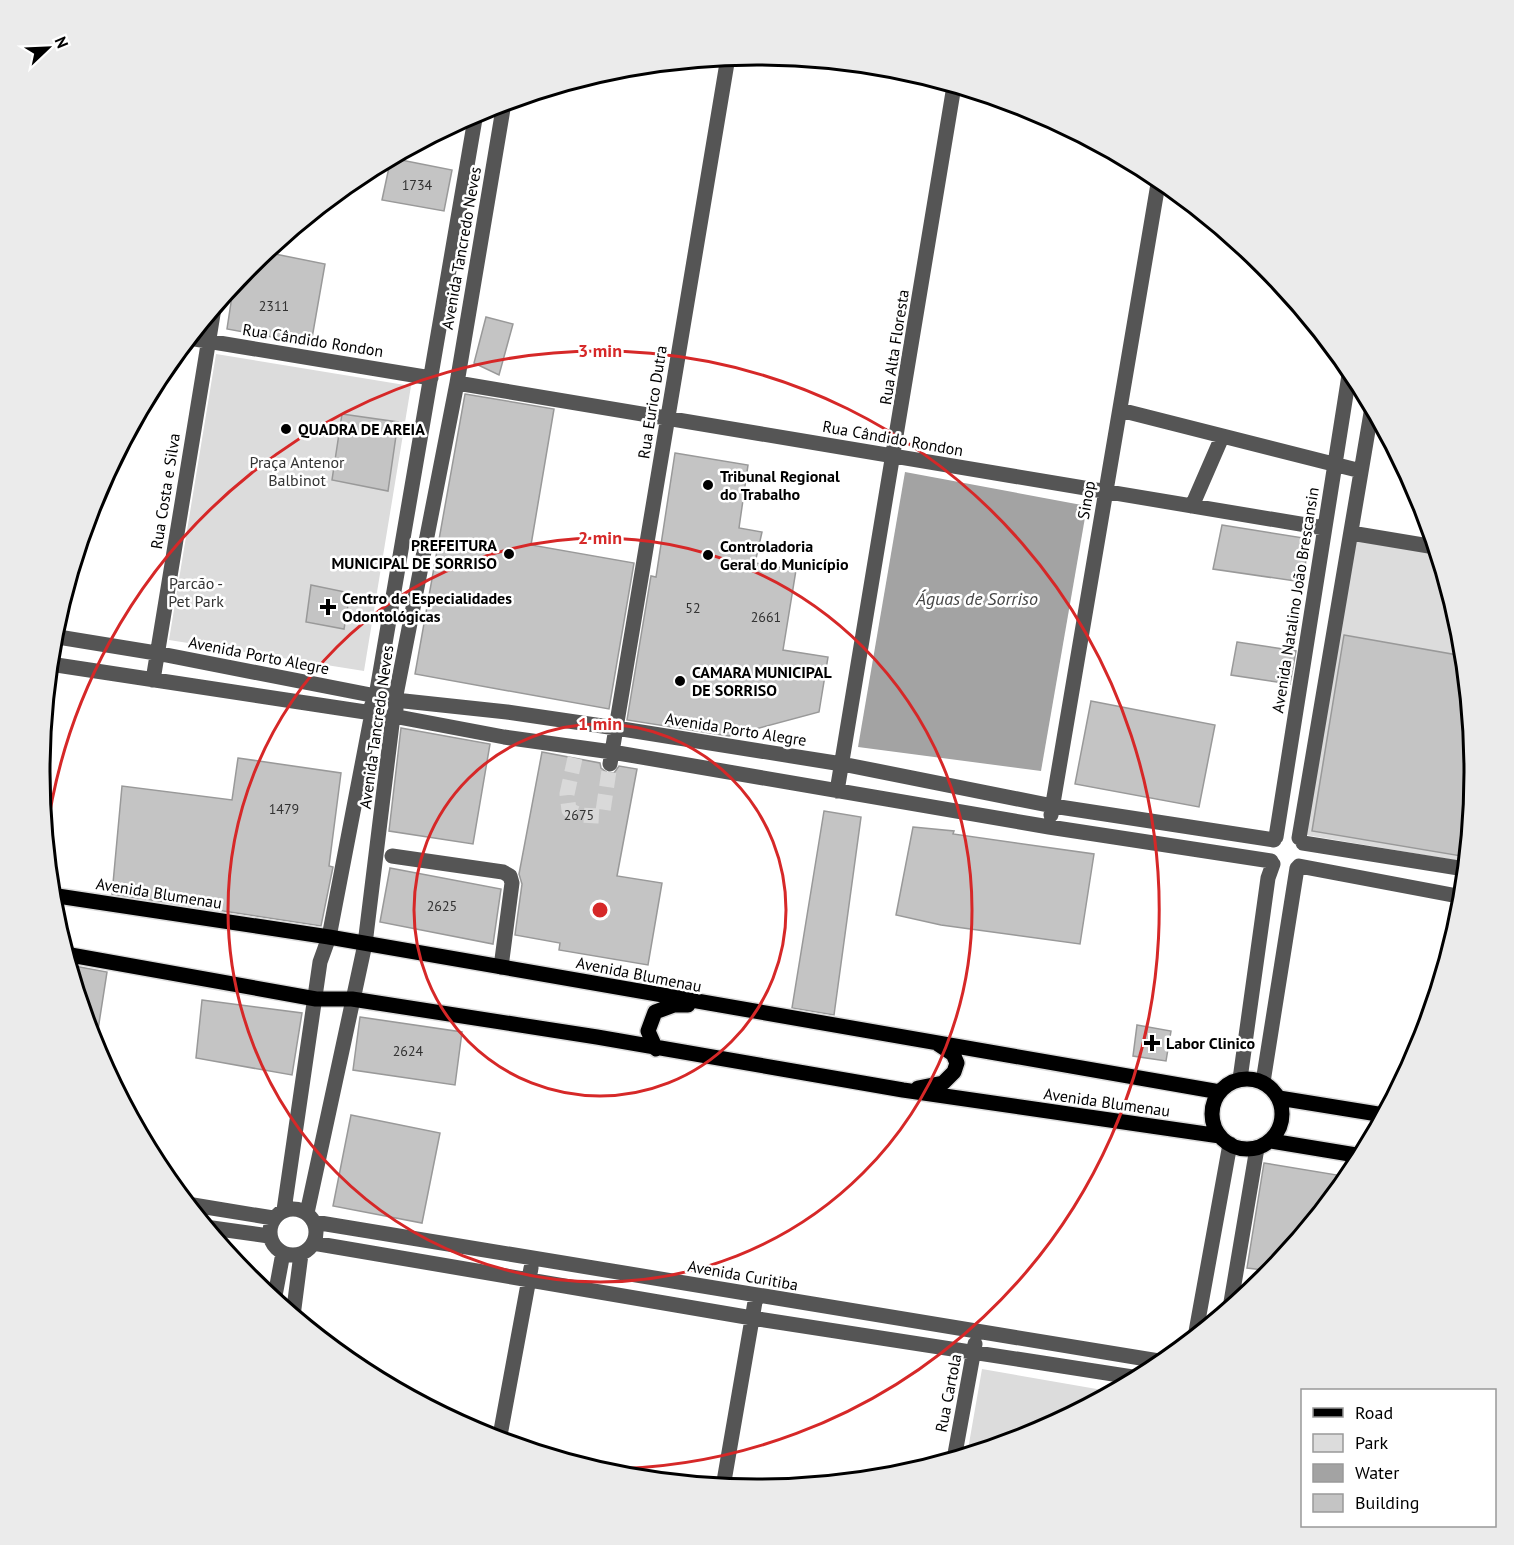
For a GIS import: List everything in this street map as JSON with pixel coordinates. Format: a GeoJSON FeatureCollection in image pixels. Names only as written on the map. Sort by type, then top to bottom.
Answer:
{"type":"FeatureCollection","features":[{"type":"Feature","properties":{"kind":"main road","name":"Avenida Blumenau"},"geometry":{"type":"LineString","coordinates":[[61,896],[329,937],[703,1004],[1220,1092]]}},
{"type":"Feature","properties":{"kind":"main road","name":"Avenida Blumenau"},"geometry":{"type":"LineString","coordinates":[[74,956],[316,999],[352,999],[903,1090],[1225,1140]]}},
{"type":"Feature","properties":{"kind":"main road"},"geometry":{"type":"LineString","coordinates":[[656,1049],[648,1030],[655,1012],[674,1005],[703,1004]]}},
{"type":"Feature","properties":{"kind":"main road"},"geometry":{"type":"LineString","coordinates":[[903,1090],[943,1083],[954,1072],[957,1064],[953,1054],[934,1042]]}},
{"type":"Feature","properties":{"kind":"main road"},"geometry":{"type":"LineString","coordinates":[[1279,1098],[1282,1122],[1271,1141],[1257,1148],[1239,1148],[1225,1140],[1212,1113],[1220,1092],[1240,1079],[1263,1082],[1279,1098],[1377,1114]]}},
{"type":"Feature","properties":{"kind":"main road"},"geometry":{"type":"LineString","coordinates":[[1271,1141],[1352,1154]]}},
{"type":"Feature","properties":{"kind":"street","name":"Rua Eurico Dutra"},"geometry":{"type":"LineString","coordinates":[[611,758],[726,66]]}},
{"type":"Feature","properties":{"kind":"street","name":"Rua Alta Floresta"},"geometry":{"type":"LineString","coordinates":[[837,791],[953,93]]}},
{"type":"Feature","properties":{"kind":"street","name":"Avenida Tancredo Neves"},"geometry":{"type":"LineString","coordinates":[[310,1218],[352,999],[365,944],[393,716],[396,710],[395,700],[457,383],[502,113]]}},
{"type":"Feature","properties":{"kind":"street","name":"Avenida Tancredo Neves"},"geometry":{"type":"LineString","coordinates":[[279,1214],[316,999],[320,962],[329,937],[372,713],[372,703],[376,696],[474,124]]}},
{"type":"Feature","properties":{"kind":"street","name":"Sinop"},"geometry":{"type":"LineString","coordinates":[[1049,827],[1157,189]]}},
{"type":"Feature","properties":{"kind":"street","name":"Rua Costa e Silva"},"geometry":{"type":"LineString","coordinates":[[153,680],[211,323]]}},
{"type":"Feature","properties":{"kind":"street","name":"Rua Cândido Rondon"},"geometry":{"type":"LineString","coordinates":[[198,339],[430,378]]}},
{"type":"Feature","properties":{"kind":"street","name":"Rua Cândido Rondon"},"geometry":{"type":"LineString","coordinates":[[457,383],[1324,528]]}},
{"type":"Feature","properties":{"kind":"street","name":"Avenida Natalino João Brescansin"},"geometry":{"type":"LineString","coordinates":[[1275,838],[1348,383]]}},
{"type":"Feature","properties":{"kind":"street"},"geometry":{"type":"LineString","coordinates":[[1120,410],[1361,471]]}},
{"type":"Feature","properties":{"kind":"street"},"geometry":{"type":"LineString","coordinates":[[1263,1082],[1298,867],[1306,853],[1301,840],[1370,419]]}},
{"type":"Feature","properties":{"kind":"street"},"geometry":{"type":"LineString","coordinates":[[1192,506],[1222,437]]}},
{"type":"Feature","properties":{"kind":"street"},"geometry":{"type":"LineString","coordinates":[[1351,533],[1427,546]]}},
{"type":"Feature","properties":{"kind":"street","name":"Avenida Porto Alegre"},"geometry":{"type":"LineString","coordinates":[[62,638],[156,653],[376,696],[387,694],[395,700],[507,712],[616,728],[842,764],[1053,806],[1275,838]]}},
{"type":"Feature","properties":{"kind":"street"},"geometry":{"type":"LineString","coordinates":[[58,665],[372,713],[381,720],[393,716],[611,758],[837,791],[1272,862],[1288,871],[1298,867],[1453,895]]}},
{"type":"Feature","properties":{"kind":"street"},"geometry":{"type":"LineString","coordinates":[[504,737],[507,712]]}},
{"type":"Feature","properties":{"kind":"street"},"geometry":{"type":"LineString","coordinates":[[1240,1079],[1272,862],[1269,849],[1275,838],[1285,834],[1301,840],[1458,868]]}},
{"type":"Feature","properties":{"kind":"street"},"geometry":{"type":"LineString","coordinates":[[392,856],[503,872],[510,876],[512,882],[501,967]]}},
{"type":"Feature","properties":{"kind":"street"},"geometry":{"type":"LineString","coordinates":[[1198,1326],[1225,1140]]}},
{"type":"Feature","properties":{"kind":"street"},"geometry":{"type":"LineString","coordinates":[[1232,1296],[1257,1148]]}},
{"type":"Feature","properties":{"kind":"street"},"geometry":{"type":"LineString","coordinates":[[198,1205],[279,1214],[300,1209],[310,1218],[316,1233],[313,1243],[301,1254],[293,1306]]}},
{"type":"Feature","properties":{"kind":"street"},"geometry":{"type":"LineString","coordinates":[[279,1214],[269,1236],[272,1243],[283,1253],[301,1254]]}},
{"type":"Feature","properties":{"kind":"street","name":"Avenida Curitiba"},"geometry":{"type":"LineString","coordinates":[[310,1218],[756,1296],[1152,1360]]}},
{"type":"Feature","properties":{"kind":"street"},"geometry":{"type":"LineString","coordinates":[[217,1229],[269,1236]]}},
{"type":"Feature","properties":{"kind":"street"},"geometry":{"type":"LineString","coordinates":[[313,1243],[529,1278],[752,1318],[1126,1376]]}},
{"type":"Feature","properties":{"kind":"street"},"geometry":{"type":"LineString","coordinates":[[276,1290],[283,1253]]}},
{"type":"Feature","properties":{"kind":"street"},"geometry":{"type":"LineString","coordinates":[[501,1431],[533,1257]]}},
{"type":"Feature","properties":{"kind":"street"},"geometry":{"type":"LineString","coordinates":[[724,1479],[756,1296]]}},
{"type":"Feature","properties":{"kind":"street","name":"Rua Cartola"},"geometry":{"type":"LineString","coordinates":[[956,1451],[977,1332]]}},
{"type":"Feature","properties":{"kind":"green space","name":"Praça Antenor Balbinot"},"geometry":{"type":"Polygon","coordinates":[[[216,354],[411,386],[364,671],[169,640],[216,354]]]}},
{"type":"Feature","properties":{"kind":"green space"},"geometry":{"type":"Polygon","coordinates":[[[1356,539],[1429,552],[1451,634],[1463,726],[1463,819],[1458,861],[1306,835],[1356,539]]]}},
{"type":"Feature","properties":{"kind":"green space"},"geometry":{"type":"Polygon","coordinates":[[[982,1369],[1102,1390],[1028,1426],[968,1447],[982,1369]]]}},
{"type":"Feature","properties":{"kind":"water","name":"Águas de Sorriso"},"geometry":{"type":"Polygon","coordinates":[[[905,472],[1087,506],[1041,771],[858,747],[905,472]]]}},
{"type":"Feature","properties":{"kind":"building"},"geometry":{"type":"Polygon","coordinates":[[[403,160],[452,170],[444,211],[382,200],[389,169],[403,160]]]}},
{"type":"Feature","properties":{"kind":"building"},"geometry":{"type":"Polygon","coordinates":[[[276,254],[325,264],[311,344],[227,329],[232,299],[276,254]]]}},
{"type":"Feature","properties":{"kind":"building"},"geometry":{"type":"Polygon","coordinates":[[[486,317],[513,324],[499,375],[474,363],[486,317]]]}},
{"type":"Feature","properties":{"kind":"building","name":"PREFEITURA MUNICIPAL DE SORRISO"},"geometry":{"type":"Polygon","coordinates":[[[465,394],[554,409],[531,545],[634,563],[609,709],[415,674],[465,394]]]}},
{"type":"Feature","properties":{"kind":"building"},"geometry":{"type":"Polygon","coordinates":[[[342,414],[398,422],[388,491],[332,480],[342,414]]]}},
{"type":"Feature","properties":{"kind":"building"},"geometry":{"type":"Polygon","coordinates":[[[675,453],[748,465],[739,528],[762,532],[755,563],[796,570],[783,650],[828,657],[819,712],[729,736],[627,720],[651,576],[656,577],[675,453]]]}},
{"type":"Feature","properties":{"kind":"building"},"geometry":{"type":"Polygon","coordinates":[[[1222,525],[1310,539],[1302,582],[1213,569],[1222,525]]]}},
{"type":"Feature","properties":{"kind":"building","name":"Centro de Especialidades Odontológicas"},"geometry":{"type":"Polygon","coordinates":[[[311,585],[350,593],[344,629],[306,622],[311,585]]]}},
{"type":"Feature","properties":{"kind":"building"},"geometry":{"type":"Polygon","coordinates":[[[1344,635],[1454,654],[1463,726],[1463,819],[1459,856],[1312,831],[1344,635]]]}},
{"type":"Feature","properties":{"kind":"building"},"geometry":{"type":"Polygon","coordinates":[[[1237,642],[1296,651],[1290,684],[1231,675],[1237,642]]]}},
{"type":"Feature","properties":{"kind":"building"},"geometry":{"type":"Polygon","coordinates":[[[1091,701],[1215,725],[1199,807],[1075,784],[1091,701]]]}},
{"type":"Feature","properties":{"kind":"building"},"geometry":{"type":"Polygon","coordinates":[[[401,728],[490,744],[473,844],[389,831],[401,728]]]}},
{"type":"Feature","properties":{"kind":"building"},"geometry":{"type":"Polygon","coordinates":[[[542,752],[600,763],[601,768],[608,773],[614,773],[619,766],[637,769],[617,876],[662,883],[648,965],[559,950],[560,943],[515,935],[522,884],[519,874],[542,752]]]}},
{"type":"Feature","properties":{"kind":"building"},"geometry":{"type":"Polygon","coordinates":[[[238,758],[341,773],[329,866],[333,867],[321,926],[112,894],[122,786],[232,800],[238,758]]]}},
{"type":"Feature","properties":{"kind":"building"},"geometry":{"type":"Polygon","coordinates":[[[824,811],[861,817],[834,1015],[792,1008],[824,811]]]}},
{"type":"Feature","properties":{"kind":"building"},"geometry":{"type":"Polygon","coordinates":[[[913,827],[954,831],[953,834],[1094,854],[1080,944],[941,925],[896,915],[913,827]]]}},
{"type":"Feature","properties":{"kind":"building"},"geometry":{"type":"Polygon","coordinates":[[[390,868],[501,889],[493,944],[380,922],[390,868]]]}},
{"type":"Feature","properties":{"kind":"building"},"geometry":{"type":"Polygon","coordinates":[[[77,966],[107,972],[98,1030],[77,966]]]}},
{"type":"Feature","properties":{"kind":"building"},"geometry":{"type":"Polygon","coordinates":[[[202,1000],[302,1013],[292,1075],[196,1058],[202,1000]]]}},
{"type":"Feature","properties":{"kind":"building"},"geometry":{"type":"Polygon","coordinates":[[[360,1017],[462,1032],[455,1085],[353,1070],[360,1017]]]}},
{"type":"Feature","properties":{"kind":"building","name":"Labor Clinico"},"geometry":{"type":"Polygon","coordinates":[[[1137,1025],[1171,1031],[1166,1061],[1133,1056],[1137,1025]]]}},
{"type":"Feature","properties":{"kind":"building"},"geometry":{"type":"Polygon","coordinates":[[[351,1115],[440,1133],[422,1223],[333,1206],[351,1115]]]}},
{"type":"Feature","properties":{"kind":"building"},"geometry":{"type":"Polygon","coordinates":[[[1264,1163],[1337,1175],[1289,1239],[1260,1270],[1247,1268],[1264,1163]]]}},
{"type":"Feature","properties":{"kind":"tunnel"},"geometry":{"type":"LineString","coordinates":[[575,758],[567,794],[569,810],[580,815],[599,816],[603,811],[610,764]]}},
{"type":"Feature","properties":{"kind":"place","name":"QUADRA DE AREIA"},"geometry":{"type":"Point","coordinates":[286,429]}},
{"type":"Feature","properties":{"kind":"place","name":"Tribunal Regional do Trabalho"},"geometry":{"type":"Point","coordinates":[708,485]}},
{"type":"Feature","properties":{"kind":"place","name":"PREFEITURA MUNICIPAL DE SORRISO"},"geometry":{"type":"Point","coordinates":[509,554]}},
{"type":"Feature","properties":{"kind":"place","name":"Controladoria Geral do Município"},"geometry":{"type":"Point","coordinates":[708,555]}},
{"type":"Feature","properties":{"kind":"place","name":"Centro de Especialidades Odontológicas"},"geometry":{"type":"Point","coordinates":[328,607]}},
{"type":"Feature","properties":{"kind":"place","name":"CAMARA MUNICIPAL DE SORRISO"},"geometry":{"type":"Point","coordinates":[680,681]}},
{"type":"Feature","properties":{"kind":"place","name":"Labor Clinico"},"geometry":{"type":"Point","coordinates":[1152,1043]}},
{"type":"Feature","properties":{"kind":"park label","name":"Parcão - Pet Park"},"geometry":{"type":"Point","coordinates":[196,592]}}]}
